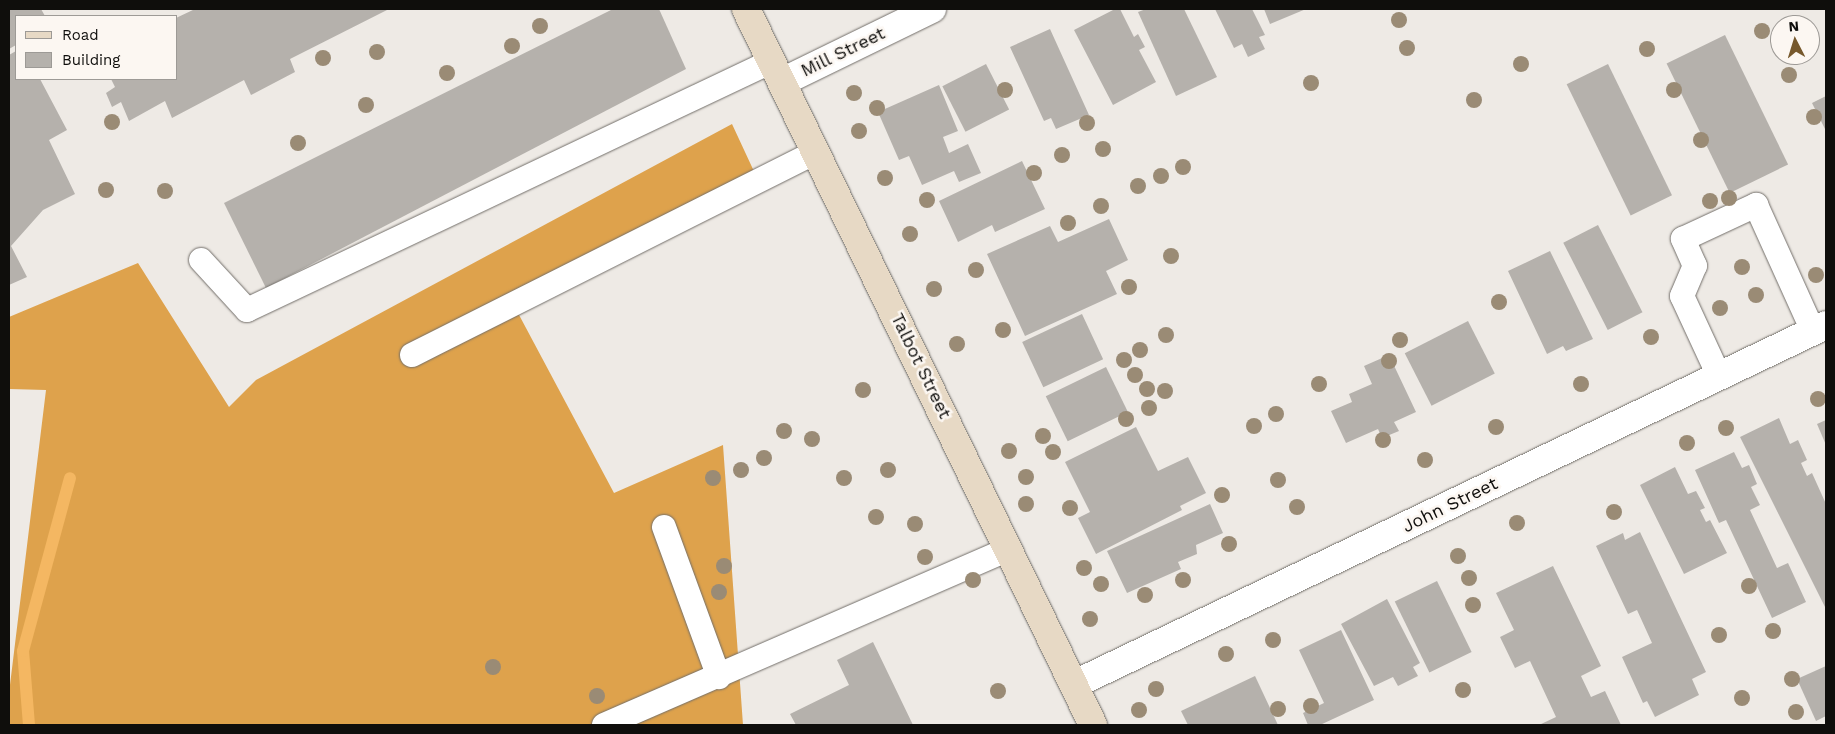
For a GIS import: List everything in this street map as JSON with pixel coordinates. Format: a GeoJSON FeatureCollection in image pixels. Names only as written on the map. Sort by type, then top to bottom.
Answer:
{"type":"FeatureCollection","features":[{"type":"Feature","properties":{"kind":"street","name":"Talbot Street"},"geometry":{"type":"LineString","coordinates":[[746,9],[1093,725]]}},
{"type":"Feature","properties":{"kind":"street","name":"Mill Street"},"geometry":{"type":"LineString","coordinates":[[777,72],[932,9]]}},
{"type":"Feature","properties":{"kind":"street","name":"John Street"},"geometry":{"type":"LineString","coordinates":[[1074,684],[1820,328]]}},
{"type":"Feature","properties":{"kind":"lane"},"geometry":{"type":"LineString","coordinates":[[202,260],[247,310],[777,72]]}},
{"type":"Feature","properties":{"kind":"lane"},"geometry":{"type":"LineString","coordinates":[[412,355],[816,152]]}},
{"type":"Feature","properties":{"kind":"lane"},"geometry":{"type":"LineString","coordinates":[[1719,376],[1682,296],[1695,266],[1683,239],[1756,205],[1820,328]]}},
{"type":"Feature","properties":{"kind":"lane"},"geometry":{"type":"LineString","coordinates":[[664,527],[719,677]]}},
{"type":"Feature","properties":{"kind":"lane"},"geometry":{"type":"LineString","coordinates":[[604,725],[719,677],[1009,550]]}},
{"type":"Feature","properties":{"kind":"shaded area"},"geometry":{"type":"Polygon","coordinates":[[[732,124],[758,180],[518,313],[614,493],[723,445],[743,725],[9,725],[9,693],[46,390],[9,389],[9,317],[138,263],[229,407],[256,380],[732,124]]]}},
{"type":"Feature","properties":{"kind":"building"},"geometry":{"type":"Polygon","coordinates":[[[9,9],[41,9],[44,15],[15,15],[15,46],[9,49],[9,9]]]}},
{"type":"Feature","properties":{"kind":"building"},"geometry":{"type":"Polygon","coordinates":[[[195,9],[389,9],[290,59],[295,72],[251,95],[244,80],[172,118],[165,101],[129,121],[121,102],[112,107],[106,93],[115,87],[112,80],[178,80],[178,17],[195,9]]]}},
{"type":"Feature","properties":{"kind":"building"},"geometry":{"type":"Polygon","coordinates":[[[613,9],[659,9],[686,69],[266,288],[224,203],[613,9]]]}},
{"type":"Feature","properties":{"kind":"building"},"geometry":{"type":"Polygon","coordinates":[[[1115,9],[1120,9],[1134,37],[1138,34],[1145,47],[1139,50],[1156,82],[1113,105],[1074,30],[1115,9]]]}},
{"type":"Feature","properties":{"kind":"building"},"geometry":{"type":"Polygon","coordinates":[[[1146,9],[1184,9],[1217,77],[1176,96],[1138,12],[1146,9]]]}},
{"type":"Feature","properties":{"kind":"building"},"geometry":{"type":"Polygon","coordinates":[[[1215,9],[1252,9],[1265,35],[1259,37],[1265,49],[1248,57],[1242,44],[1234,48],[1215,9]]]}},
{"type":"Feature","properties":{"kind":"building"},"geometry":{"type":"Polygon","coordinates":[[[1264,9],[1306,9],[1270,24],[1264,9]]]}},
{"type":"Feature","properties":{"kind":"building"},"geometry":{"type":"Polygon","coordinates":[[[1050,29],[1089,115],[1056,129],[1051,118],[1044,121],[1010,47],[1050,29]]]}},
{"type":"Feature","properties":{"kind":"building"},"geometry":{"type":"Polygon","coordinates":[[[1725,35],[1788,164],[1730,193],[1667,63],[1725,35]]]}},
{"type":"Feature","properties":{"kind":"building"},"geometry":{"type":"Polygon","coordinates":[[[15,52],[15,80],[41,80],[67,130],[49,140],[75,194],[43,210],[11,246],[27,277],[9,285],[9,55],[15,52]]]}},
{"type":"Feature","properties":{"kind":"building"},"geometry":{"type":"Polygon","coordinates":[[[986,64],[1009,109],[965,132],[942,86],[986,64]]]}},
{"type":"Feature","properties":{"kind":"building"},"geometry":{"type":"Polygon","coordinates":[[[1608,64],[1672,195],[1631,215],[1567,84],[1608,64]]]}},
{"type":"Feature","properties":{"kind":"building"},"geometry":{"type":"Polygon","coordinates":[[[939,85],[958,131],[943,137],[949,153],[968,144],[981,173],[959,182],[954,171],[922,185],[909,156],[899,160],[878,112],[939,85]]]}},
{"type":"Feature","properties":{"kind":"building"},"geometry":{"type":"Polygon","coordinates":[[[1826,96],[1826,131],[1812,103],[1826,96]]]}},
{"type":"Feature","properties":{"kind":"building"},"geometry":{"type":"Polygon","coordinates":[[[1022,161],[1045,209],[995,232],[992,225],[958,242],[939,201],[1022,161]]]}},
{"type":"Feature","properties":{"kind":"building"},"geometry":{"type":"Polygon","coordinates":[[[1109,219],[1128,260],[1106,271],[1117,294],[1025,336],[987,254],[1050,226],[1058,242],[1109,219]]]}},
{"type":"Feature","properties":{"kind":"building"},"geometry":{"type":"Polygon","coordinates":[[[1598,225],[1642,312],[1608,330],[1563,243],[1598,225]]]}},
{"type":"Feature","properties":{"kind":"building"},"geometry":{"type":"Polygon","coordinates":[[[1550,251],[1593,339],[1566,351],[1563,346],[1547,354],[1508,271],[1550,251]]]}},
{"type":"Feature","properties":{"kind":"building"},"geometry":{"type":"Polygon","coordinates":[[[1082,314],[1103,359],[1043,387],[1022,342],[1082,314]]]}},
{"type":"Feature","properties":{"kind":"building"},"geometry":{"type":"Polygon","coordinates":[[[1468,321],[1495,374],[1432,406],[1405,353],[1468,321]]]}},
{"type":"Feature","properties":{"kind":"building"},"geometry":{"type":"Polygon","coordinates":[[[1389,355],[1416,412],[1394,422],[1399,431],[1382,438],[1378,429],[1346,443],[1331,411],[1352,402],[1349,394],[1372,384],[1364,366],[1389,355]]]}},
{"type":"Feature","properties":{"kind":"building"},"geometry":{"type":"Polygon","coordinates":[[[1106,367],[1128,412],[1068,441],[1046,396],[1106,367]]]}},
{"type":"Feature","properties":{"kind":"building"},"geometry":{"type":"Polygon","coordinates":[[[1779,418],[1790,444],[1798,440],[1807,460],[1801,463],[1807,476],[1812,473],[1826,504],[1826,609],[1740,437],[1779,418]]]}},
{"type":"Feature","properties":{"kind":"building"},"geometry":{"type":"Polygon","coordinates":[[[1826,420],[1826,445],[1817,424],[1826,420]]]}},
{"type":"Feature","properties":{"kind":"building"},"geometry":{"type":"Polygon","coordinates":[[[1136,427],[1158,471],[1188,457],[1206,493],[1180,506],[1182,510],[1096,554],[1078,518],[1090,512],[1065,462],[1136,427]]]}},
{"type":"Feature","properties":{"kind":"building"},"geometry":{"type":"Polygon","coordinates":[[[1734,452],[1742,468],[1749,465],[1757,484],[1751,487],[1760,505],[1750,510],[1777,568],[1788,563],[1806,602],[1772,618],[1726,520],[1719,523],[1695,470],[1734,452]]]}},
{"type":"Feature","properties":{"kind":"building"},"geometry":{"type":"Polygon","coordinates":[[[1675,467],[1688,494],[1696,491],[1705,508],[1700,510],[1706,522],[1710,520],[1727,553],[1684,574],[1640,485],[1675,467]]]}},
{"type":"Feature","properties":{"kind":"building"},"geometry":{"type":"Polygon","coordinates":[[[1210,504],[1223,533],[1196,545],[1197,554],[1178,562],[1181,569],[1127,593],[1107,551],[1210,504]]]}},
{"type":"Feature","properties":{"kind":"building"},"geometry":{"type":"Polygon","coordinates":[[[1640,532],[1706,672],[1692,679],[1699,695],[1655,717],[1647,701],[1643,703],[1622,657],[1652,643],[1637,610],[1628,614],[1596,546],[1623,533],[1625,540],[1640,532]]]}},
{"type":"Feature","properties":{"kind":"building"},"geometry":{"type":"Polygon","coordinates":[[[1553,566],[1601,666],[1581,676],[1591,697],[1605,691],[1621,725],[1539,725],[1556,717],[1530,661],[1515,668],[1500,637],[1514,630],[1496,593],[1553,566]]]}},
{"type":"Feature","properties":{"kind":"building"},"geometry":{"type":"Polygon","coordinates":[[[1437,581],[1472,652],[1429,673],[1395,602],[1437,581]]]}},
{"type":"Feature","properties":{"kind":"building"},"geometry":{"type":"Polygon","coordinates":[[[1387,599],[1420,663],[1413,667],[1418,676],[1398,686],[1393,677],[1374,686],[1341,624],[1387,599]]]}},
{"type":"Feature","properties":{"kind":"building"},"geometry":{"type":"Polygon","coordinates":[[[1341,630],[1374,700],[1320,725],[1308,725],[1303,713],[1324,703],[1299,650],[1341,630]]]}},
{"type":"Feature","properties":{"kind":"building"},"geometry":{"type":"Polygon","coordinates":[[[873,642],[913,725],[796,725],[790,714],[849,685],[837,660],[873,642]]]}},
{"type":"Feature","properties":{"kind":"building"},"geometry":{"type":"Polygon","coordinates":[[[1826,666],[1826,716],[1816,721],[1797,679],[1826,666]]]}},
{"type":"Feature","properties":{"kind":"building"},"geometry":{"type":"Polygon","coordinates":[[[1255,676],[1278,725],[1188,725],[1181,711],[1255,676]]]}},
{"type":"Feature","properties":{"kind":"waterway"},"geometry":{"type":"LineString","coordinates":[[29,725],[23,651],[70,478]]}}]}
